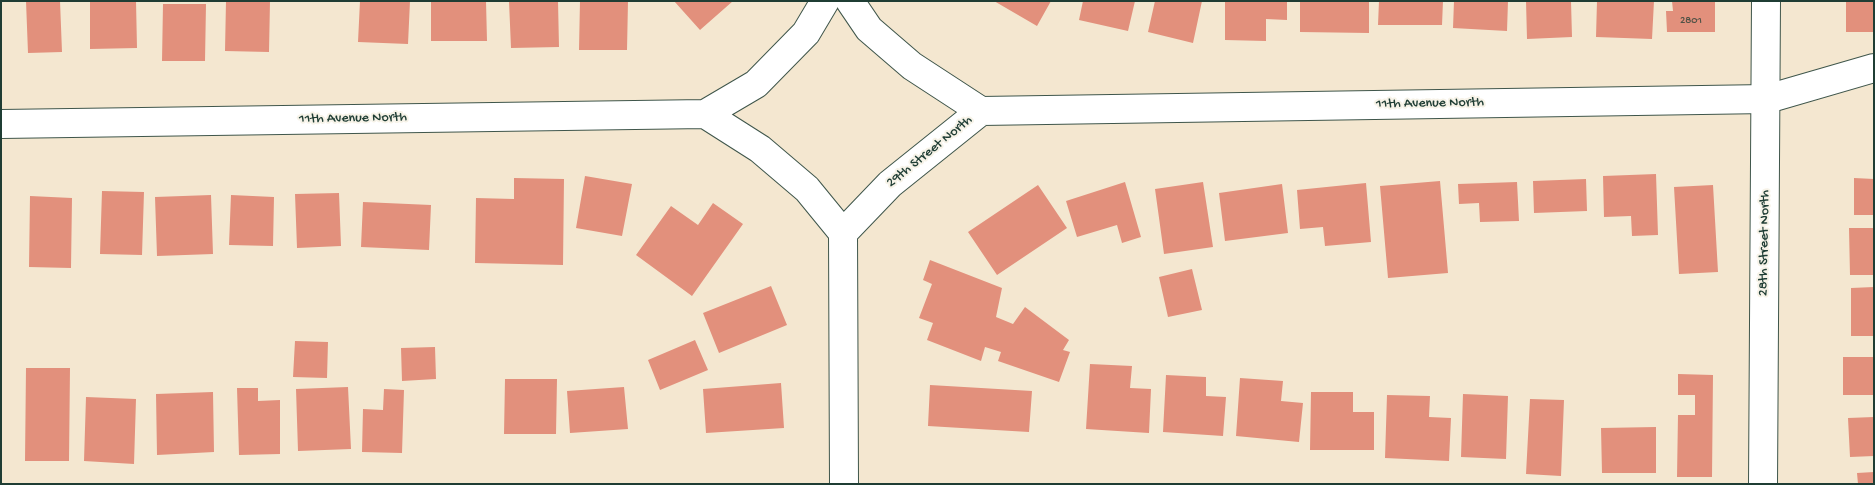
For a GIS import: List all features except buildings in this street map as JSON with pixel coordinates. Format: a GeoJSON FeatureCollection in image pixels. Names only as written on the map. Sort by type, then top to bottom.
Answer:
{"type":"FeatureCollection","features":[{"type":"Feature","properties":{"kind":"street"},"geometry":{"type":"LineString","coordinates":[[825,1],[806,33],[756,84],[705,114],[760,149],[806,188],[843,233],[844,484]]}},
{"type":"Feature","properties":{"kind":"street","name":"29th Street North"},"geometry":{"type":"LineString","coordinates":[[843,233],[890,184],[982,110],[912,66],[869,29],[850,1]]}},
{"type":"Feature","properties":{"kind":"street","name":"28th Street North"},"geometry":{"type":"LineString","coordinates":[[1763,484],[1766,1]]}},
{"type":"Feature","properties":{"kind":"street","name":"11th Avenue North"},"geometry":{"type":"LineString","coordinates":[[982,110],[1766,100],[1874,68]]}},
{"type":"Feature","properties":{"kind":"street","name":"11th Avenue North"},"geometry":{"type":"LineString","coordinates":[[1,124],[705,114]]}}]}
